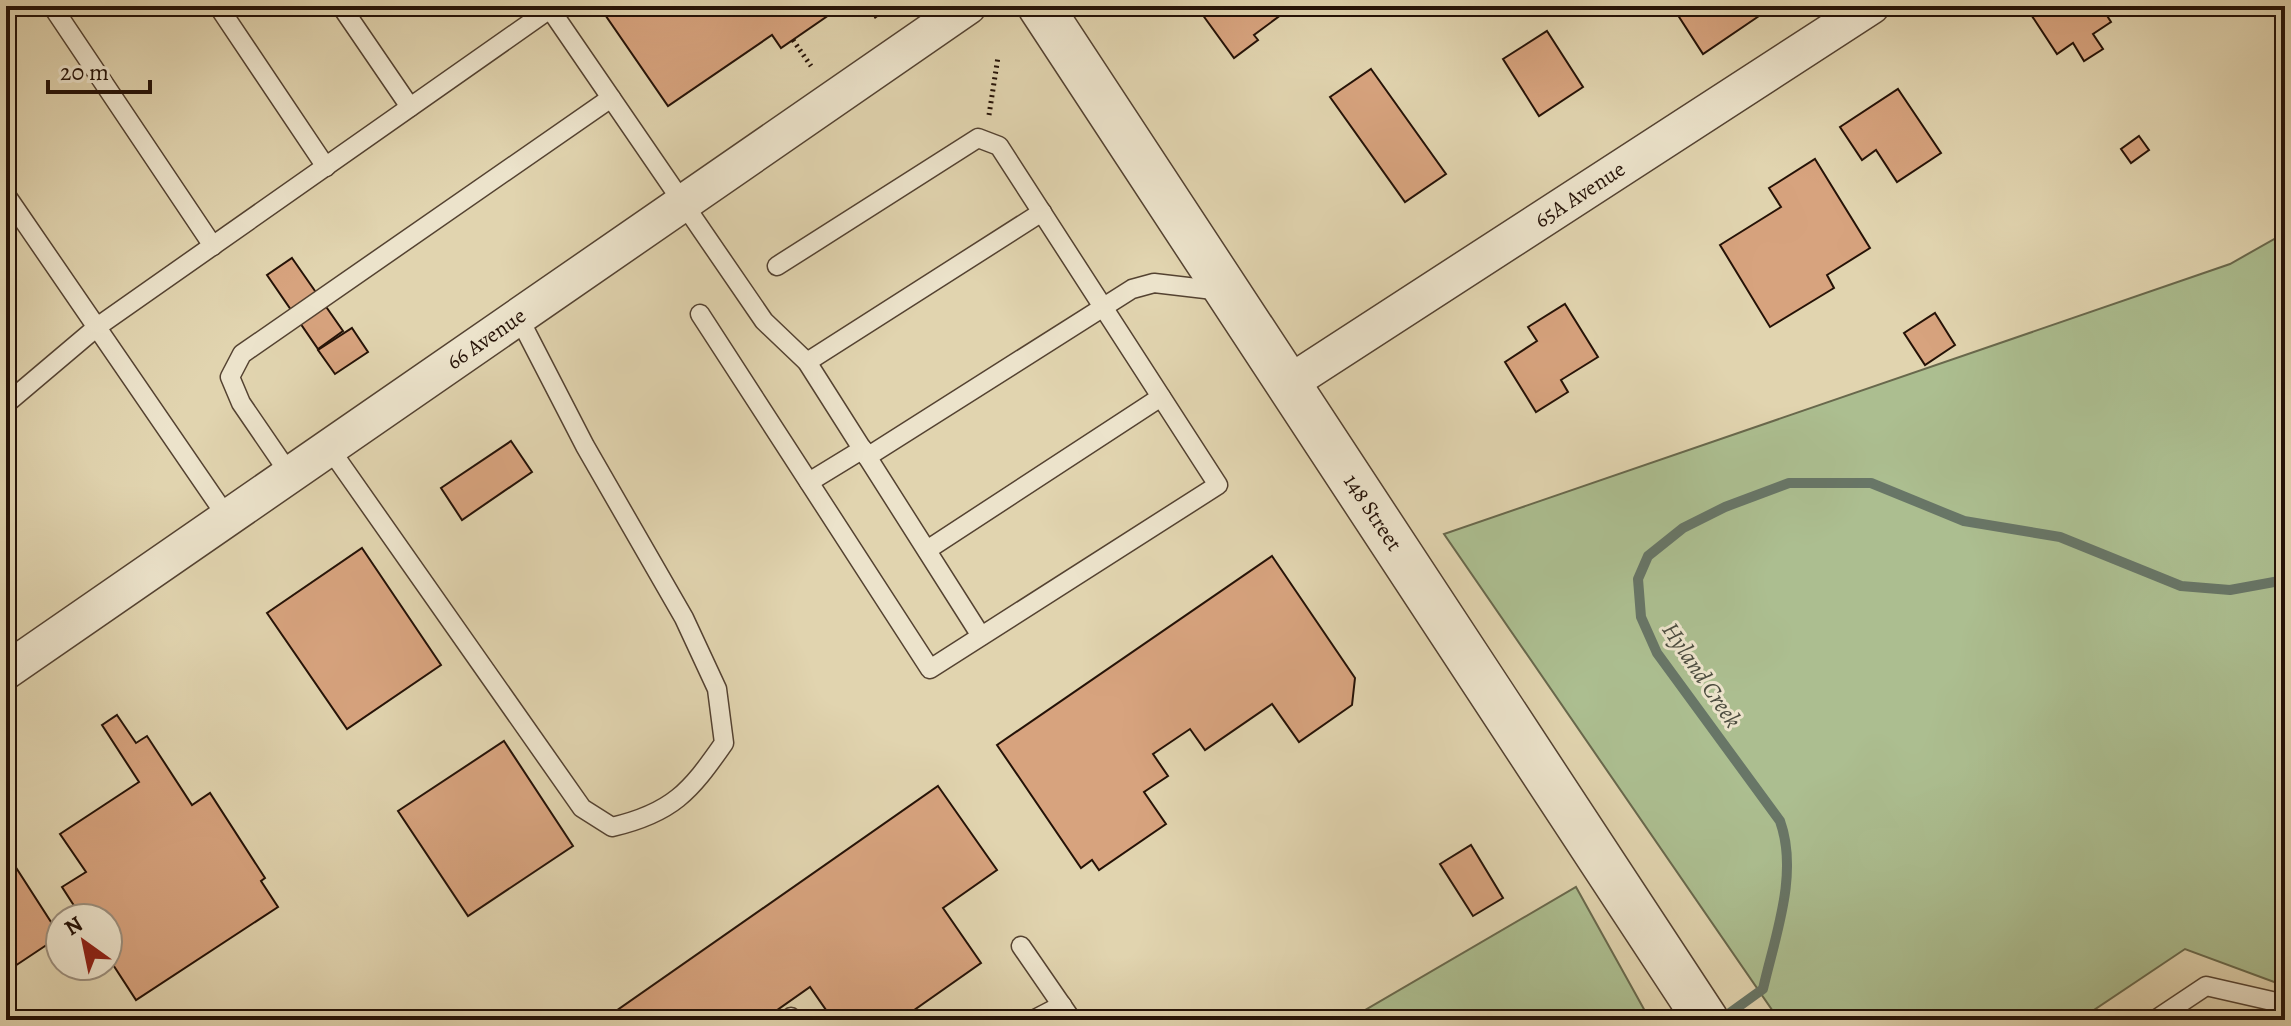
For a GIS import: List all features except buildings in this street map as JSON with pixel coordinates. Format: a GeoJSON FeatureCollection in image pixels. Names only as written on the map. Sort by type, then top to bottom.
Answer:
{"type":"FeatureCollection","features":[{"type":"Feature","properties":{"kind":"street","name":"66 Avenue"},"geometry":{"type":"LineString","coordinates":[[6,671],[229,520],[968,6]]}},
{"type":"Feature","properties":{"kind":"street","name":"148 Street"},"geometry":{"type":"LineString","coordinates":[[1040,6],[1706,1020]]}},
{"type":"Feature","properties":{"kind":"street","name":"65A Avenue"},"geometry":{"type":"LineString","coordinates":[[1288,384],[1867,7]]}},
{"type":"Feature","properties":{"kind":"lane"},"geometry":{"type":"LineString","coordinates":[[52,6],[213,246]]}},
{"type":"Feature","properties":{"kind":"lane"},"geometry":{"type":"LineString","coordinates":[[218,6],[326,167]]}},
{"type":"Feature","properties":{"kind":"lane"},"geometry":{"type":"LineString","coordinates":[[341,6],[410,107]]}},
{"type":"Feature","properties":{"kind":"lane"},"geometry":{"type":"LineString","coordinates":[[7,401],[97,327],[549,7],[764,321],[807,362],[981,636]]}},
{"type":"Feature","properties":{"kind":"lane"},"geometry":{"type":"LineString","coordinates":[[291,476],[241,403],[230,377],[242,354],[611,98]]}},
{"type":"Feature","properties":{"kind":"lane"},"geometry":{"type":"LineString","coordinates":[[700,314],[930,669],[1218,485],[999,146],[978,138],[777,266]]}},
{"type":"Feature","properties":{"kind":"lane"},"geometry":{"type":"LineString","coordinates":[[6,195],[229,520]]}},
{"type":"Feature","properties":{"kind":"lane"},"geometry":{"type":"LineString","coordinates":[[807,362],[1042,212]]}},
{"type":"Feature","properties":{"kind":"lane"},"geometry":{"type":"LineString","coordinates":[[809,482],[865,453],[1132,289],[1154,283],[1228,292]]}},
{"type":"Feature","properties":{"kind":"lane"},"geometry":{"type":"LineString","coordinates":[[330,449],[582,808],[612,827],[648,818],[693,787],[724,743],[717,689],[684,618],[585,446],[519,318]]}},
{"type":"Feature","properties":{"kind":"lane"},"geometry":{"type":"LineString","coordinates":[[927,550],[1161,397]]}},
{"type":"Feature","properties":{"kind":"lane"},"geometry":{"type":"LineString","coordinates":[[1021,946],[1067,1013],[1033,1020]]}},
{"type":"Feature","properties":{"kind":"lane"},"geometry":{"type":"LineString","coordinates":[[2155,1020],[2206,986],[2285,1004]]}},
{"type":"Feature","properties":{"kind":"path"},"geometry":{"type":"LineString","coordinates":[[869,6],[878,19]]}},
{"type":"Feature","properties":{"kind":"path"},"geometry":{"type":"LineString","coordinates":[[793,40],[811,66]]}},
{"type":"Feature","properties":{"kind":"path"},"geometry":{"type":"LineString","coordinates":[[985,141],[998,57]]}},
{"type":"Feature","properties":{"kind":"green space"},"geometry":{"type":"Polygon","coordinates":[[[2285,233],[2285,986],[2185,949],[2079,1020],[1779,1020],[1444,534],[2230,264],[2285,233]]]}},
{"type":"Feature","properties":{"kind":"green space"},"geometry":{"type":"Polygon","coordinates":[[[1576,887],[1650,1020],[1348,1020],[1576,887]]]}},
{"type":"Feature","properties":{"kind":"waterway","name":"Hyland Creek"},"geometry":{"type":"LineString","coordinates":[[1720,1020],[1763,989],[1779,927],[1787,862],[1780,821],[1657,653],[1641,617],[1638,579],[1648,556],[1683,528],[1725,507],[1789,483],[1871,483],[1964,521],[2060,537],[2181,586],[2230,590],[2285,580]]}}]}
